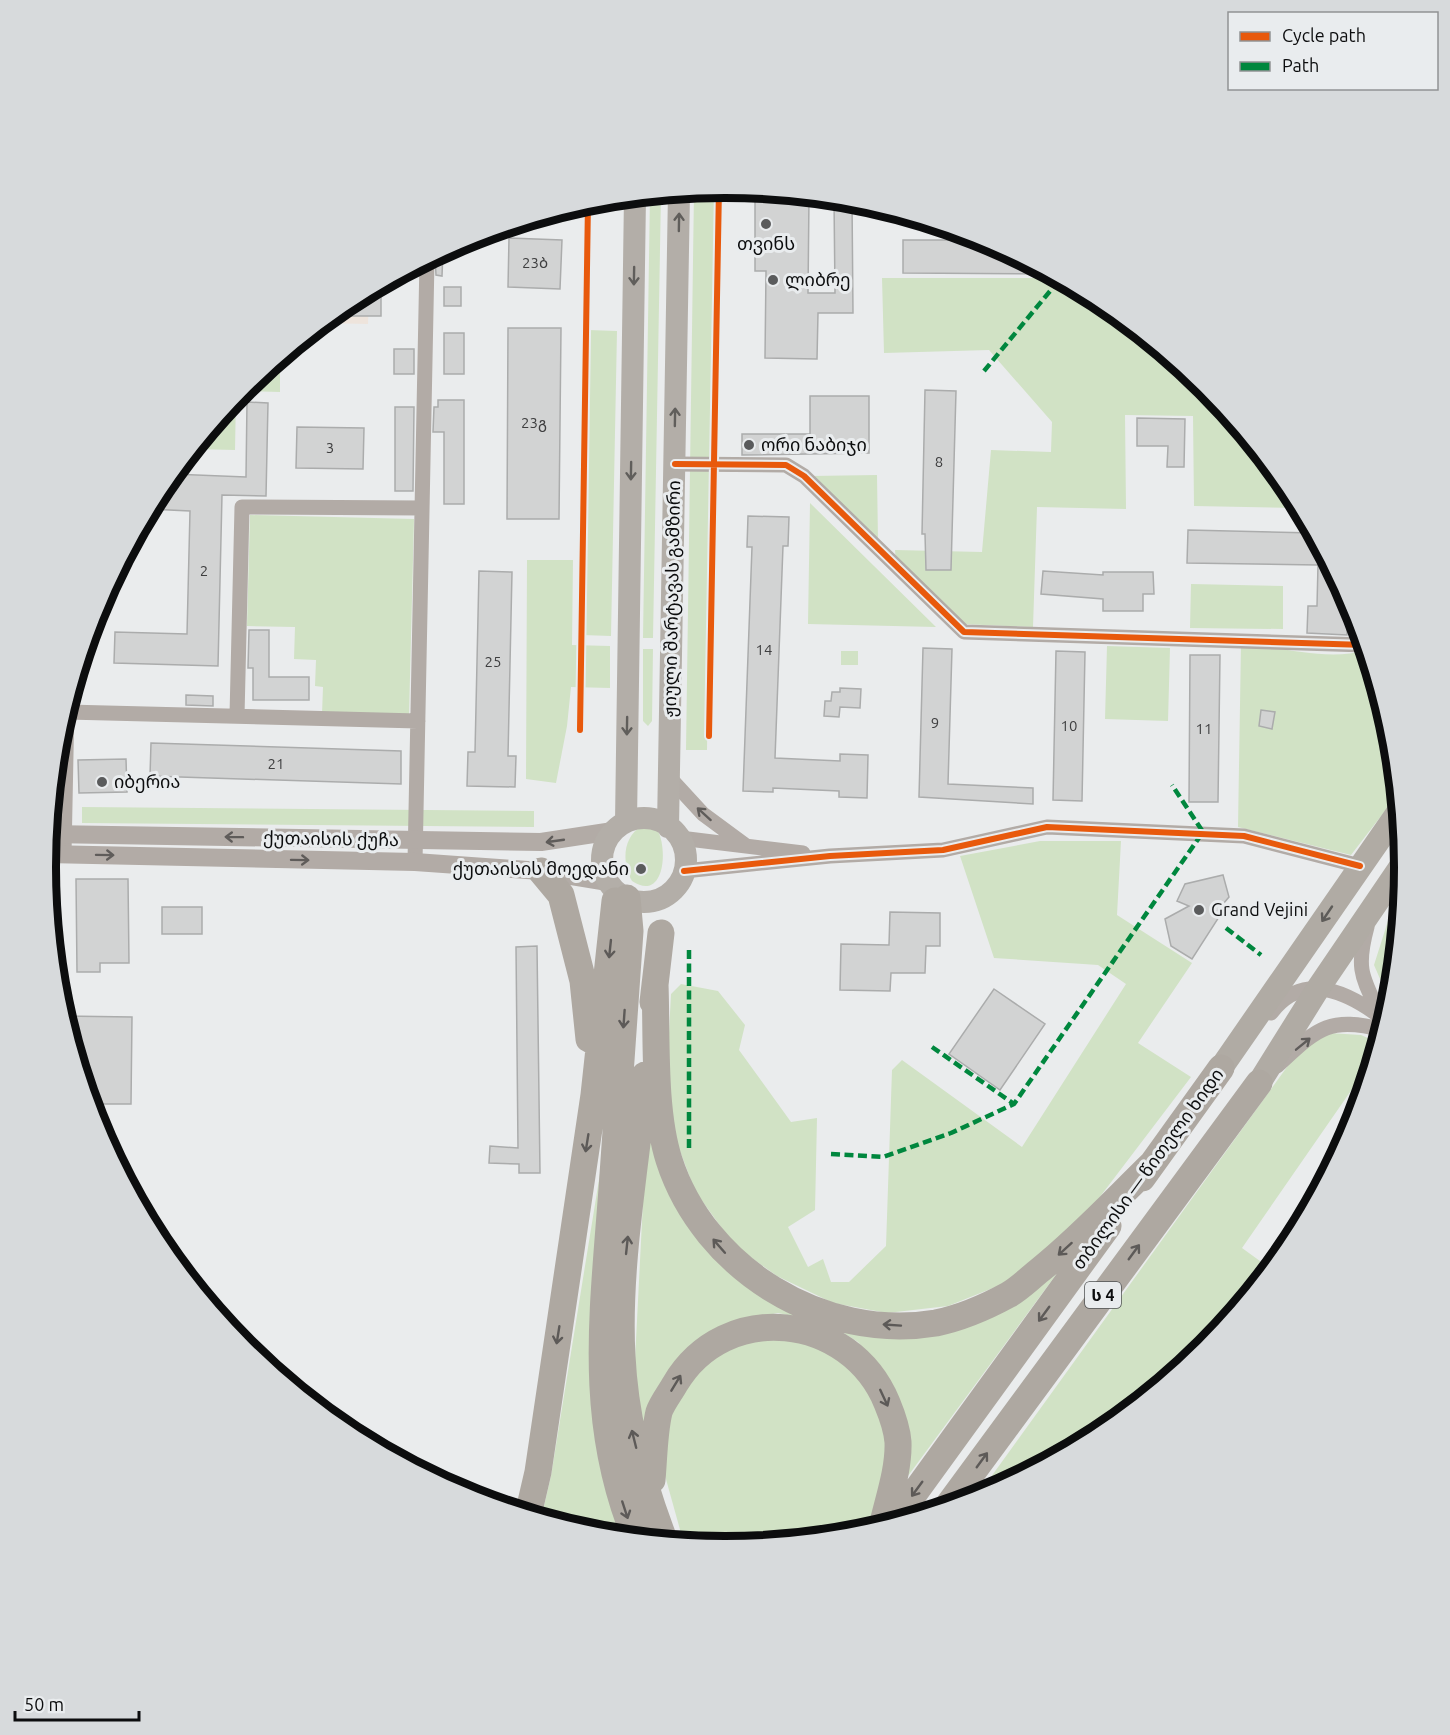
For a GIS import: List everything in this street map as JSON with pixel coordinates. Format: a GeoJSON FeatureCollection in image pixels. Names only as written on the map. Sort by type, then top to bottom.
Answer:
{"type":"FeatureCollection","features":[{"type":"Feature","properties":{"kind":"highway","name":"თბილისი — წითელი ხიდი"},"geometry":{"type":"LineString","coordinates":[[900,1514],[1221,1068],[1393,821]]}},
{"type":"Feature","properties":{"kind":"highway"},"geometry":{"type":"LineString","coordinates":[[541,871],[561,895],[583,981],[594,1095]]}},
{"type":"Feature","properties":{"kind":"highway","name":"თბილისი — წითელი ხიდი"},"geometry":{"type":"LineString","coordinates":[[956,1495],[1259,1083],[1319,987],[1394,878]]}},
{"type":"Feature","properties":{"kind":"highway"},"geometry":{"type":"LineString","coordinates":[[530,1507],[538,1472],[594,1095],[617,890]]}},
{"type":"Feature","properties":{"kind":"highway"},"geometry":{"type":"LineString","coordinates":[[617,890],[630,931],[600,1349],[606,1438],[616,1482],[633,1530]]}},
{"type":"Feature","properties":{"kind":"highway"},"geometry":{"type":"LineString","coordinates":[[661,933],[625,1266],[622,1355],[629,1416],[650,1499],[662,1534]]}},
{"type":"Feature","properties":{"kind":"highway"},"geometry":{"type":"LineString","coordinates":[[655,984],[661,1126],[669,1160],[686,1201],[704,1228],[730,1258],[788,1298],[823,1314],[854,1322],[906,1326],[938,1322],[958,1316],[1010,1294],[1065,1250],[1152,1164]]}},
{"type":"Feature","properties":{"kind":"highway"},"geometry":{"type":"LineString","coordinates":[[650,1499],[660,1411],[683,1371],[700,1353],[743,1332],[767,1327],[795,1327],[819,1334],[847,1350],[869,1370],[885,1397],[898,1440],[898,1460],[884,1517]]}},
{"type":"Feature","properties":{"kind":"main road","name":"ჟიული შარტავას გამზირი"},"geometry":{"type":"LineString","coordinates":[[674,832],[669,777],[679,199]]}},
{"type":"Feature","properties":{"kind":"main road"},"geometry":{"type":"LineString","coordinates":[[620,827],[648,818],[674,832],[686,854],[684,871],[680,881],[664,896],[651,901],[617,890],[602,856],[620,827],[635,205]]}},
{"type":"Feature","properties":{"kind":"main road"},"geometry":{"type":"LineString","coordinates":[[661,933],[664,896]]}},
{"type":"Feature","properties":{"kind":"street"},"geometry":{"type":"LineString","coordinates":[[415,862],[427,268]]}},
{"type":"Feature","properties":{"kind":"street"},"geometry":{"type":"LineString","coordinates":[[675,464],[786,465],[795,470],[804,476],[964,632],[1356,645]]}},
{"type":"Feature","properties":{"kind":"street"},"geometry":{"type":"LineString","coordinates":[[237,716],[242,507],[423,508]]}},
{"type":"Feature","properties":{"kind":"street"},"geometry":{"type":"LineString","coordinates":[[75,708],[418,721]]}},
{"type":"Feature","properties":{"kind":"street"},"geometry":{"type":"LineString","coordinates":[[57,834],[62,777]]}},
{"type":"Feature","properties":{"kind":"street"},"geometry":{"type":"LineString","coordinates":[[669,777],[703,814],[745,845]]}},
{"type":"Feature","properties":{"kind":"street","name":"ქუთაისის ქუჩა"},"geometry":{"type":"LineString","coordinates":[[57,834],[542,842],[620,827]]}},
{"type":"Feature","properties":{"kind":"street"},"geometry":{"type":"LineString","coordinates":[[684,871],[830,856],[943,850],[1047,827],[1244,836],[1360,866]]}},
{"type":"Feature","properties":{"kind":"street"},"geometry":{"type":"LineString","coordinates":[[674,832],[745,845],[830,856]]}},
{"type":"Feature","properties":{"kind":"street","name":"ქუთაისის ქუჩა"},"geometry":{"type":"LineString","coordinates":[[56,854],[415,862],[541,871],[617,890]]}},
{"type":"Feature","properties":{"kind":"street"},"geometry":{"type":"LineString","coordinates":[[1372,912],[1359,962],[1360,972],[1379,1013]]}},
{"type":"Feature","properties":{"kind":"street"},"geometry":{"type":"LineString","coordinates":[[1221,1068],[1252,1039],[1280,1001],[1291,993],[1319,987],[1340,994],[1377,1019]]}},
{"type":"Feature","properties":{"kind":"street"},"geometry":{"type":"LineString","coordinates":[[1259,1083],[1290,1054],[1329,1025],[1343,1022],[1376,1023]]}},
{"type":"Feature","properties":{"kind":"shaded area"},"geometry":{"type":"Polygon","coordinates":[[[369,301],[368,324],[335,323],[369,301]]]}},
{"type":"Feature","properties":{"kind":"green space"},"geometry":{"type":"Polygon","coordinates":[[[715,198],[707,750],[686,750],[694,199],[715,198]]]}},
{"type":"Feature","properties":{"kind":"green space"},"geometry":{"type":"Polygon","coordinates":[[[661,201],[653,638],[643,638],[650,203],[661,201]]]}},
{"type":"Feature","properties":{"kind":"green space"},"geometry":{"type":"Polygon","coordinates":[[[882,278],[1041,278],[1097,311],[1133,336],[1166,364],[1228,426],[1256,460],[1289,508],[1194,506],[1193,416],[1125,415],[1126,509],[1037,507],[1033,627],[961,624],[896,563],[895,550],[982,552],[991,450],[1051,452],[1052,422],[989,350],[884,353],[882,278]]]}},
{"type":"Feature","properties":{"kind":"green space"},"geometry":{"type":"Polygon","coordinates":[[[588,330],[617,331],[611,636],[582,635],[588,330]]]}},
{"type":"Feature","properties":{"kind":"green space"},"geometry":{"type":"Polygon","coordinates":[[[280,368],[280,392],[255,391],[280,368]]]}},
{"type":"Feature","properties":{"kind":"green space"},"geometry":{"type":"Polygon","coordinates":[[[236,411],[235,450],[203,449],[236,411]]]}},
{"type":"Feature","properties":{"kind":"green space"},"geometry":{"type":"Polygon","coordinates":[[[877,475],[878,541],[811,476],[877,475]]]}},
{"type":"Feature","properties":{"kind":"green space"},"geometry":{"type":"Polygon","coordinates":[[[810,503],[936,627],[808,624],[810,503]]]}},
{"type":"Feature","properties":{"kind":"green space"},"geometry":{"type":"Polygon","coordinates":[[[250,515],[414,519],[409,716],[322,714],[323,687],[315,686],[316,660],[294,659],[295,627],[247,626],[250,515]]]}},
{"type":"Feature","properties":{"kind":"green space"},"geometry":{"type":"Polygon","coordinates":[[[527,560],[573,560],[572,645],[610,646],[610,688],[571,687],[567,726],[556,783],[526,779],[527,560]]]}},
{"type":"Feature","properties":{"kind":"green space"},"geometry":{"type":"Polygon","coordinates":[[[1191,584],[1283,586],[1283,629],[1190,628],[1191,584]]]}},
{"type":"Feature","properties":{"kind":"green space"},"geometry":{"type":"Polygon","coordinates":[[[1241,644],[1320,654],[1359,651],[1382,737],[1391,803],[1351,855],[1238,827],[1241,644]]]}},
{"type":"Feature","properties":{"kind":"green space"},"geometry":{"type":"Polygon","coordinates":[[[1107,646],[1170,648],[1168,721],[1105,719],[1107,646]]]}},
{"type":"Feature","properties":{"kind":"green space"},"geometry":{"type":"Polygon","coordinates":[[[643,649],[653,649],[652,721],[648,726],[643,721],[643,649]]]}},
{"type":"Feature","properties":{"kind":"green space"},"geometry":{"type":"Polygon","coordinates":[[[841,651],[858,651],[858,665],[841,665],[841,651]]]}},
{"type":"Feature","properties":{"kind":"green space"},"geometry":{"type":"Polygon","coordinates":[[[82,807],[534,811],[534,827],[82,823],[82,807]]]}},
{"type":"Feature","properties":{"kind":"green space"},"geometry":{"type":"Polygon","coordinates":[[[642,826],[650,826],[658,831],[663,850],[661,871],[657,880],[651,885],[643,886],[632,881],[625,859],[627,844],[635,831],[642,826]]]}},
{"type":"Feature","properties":{"kind":"green space"},"geometry":{"type":"Polygon","coordinates":[[[1040,841],[1121,841],[1117,915],[1192,963],[1138,1043],[1191,1077],[1077,1227],[1003,1284],[948,1306],[887,1313],[833,1303],[777,1276],[734,1245],[695,1191],[674,1135],[667,1072],[671,994],[681,984],[718,991],[745,1025],[739,1050],[791,1122],[817,1118],[815,1210],[788,1227],[808,1267],[823,1259],[831,1282],[849,1282],[886,1246],[892,1070],[902,1060],[1022,1147],[1126,984],[1098,965],[994,958],[960,856],[1040,841]]]}},
{"type":"Feature","properties":{"kind":"green space"},"geometry":{"type":"Polygon","coordinates":[[[1393,905],[1389,955],[1384,987],[1374,965],[1393,905]]]}},
{"type":"Feature","properties":{"kind":"green space"},"geometry":{"type":"Polygon","coordinates":[[[1329,1033],[1361,1035],[1372,1040],[1361,1076],[1242,1248],[1264,1264],[1256,1275],[1198,1341],[1133,1399],[1060,1447],[986,1484],[1292,1060],[1314,1041],[1329,1033]]]}},
{"type":"Feature","properties":{"kind":"green space"},"geometry":{"type":"Polygon","coordinates":[[[647,1122],[717,1258],[872,1330],[1058,1272],[905,1480],[885,1374],[858,1342],[829,1324],[778,1313],[738,1320],[646,1442],[634,1380],[647,1122]]]}},
{"type":"Feature","properties":{"kind":"green space"},"geometry":{"type":"Polygon","coordinates":[[[603,1155],[628,1529],[594,1524],[543,1511],[551,1476],[603,1155]]]}},
{"type":"Feature","properties":{"kind":"green space"},"geometry":{"type":"Polygon","coordinates":[[[773,1339],[808,1343],[839,1356],[872,1388],[890,1432],[879,1506],[867,1521],[769,1536],[682,1536],[664,1472],[662,1438],[687,1382],[736,1341],[773,1339]]]}},
{"type":"Feature","properties":{"kind":"building"},"geometry":{"type":"Polygon","coordinates":[[[755,199],[809,204],[808,293],[835,293],[834,208],[852,210],[853,313],[818,313],[817,359],[765,358],[766,271],[755,271],[755,199]]]}},
{"type":"Feature","properties":{"kind":"building"},"geometry":{"type":"Polygon","coordinates":[[[509,238],[562,240],[560,289],[508,287],[509,238]]]}},
{"type":"Feature","properties":{"kind":"building"},"geometry":{"type":"Polygon","coordinates":[[[903,240],[956,240],[1034,274],[903,273],[903,240]]]}},
{"type":"Feature","properties":{"kind":"building"},"geometry":{"type":"Polygon","coordinates":[[[443,261],[442,276],[436,275],[435,264],[443,261]]]}},
{"type":"Feature","properties":{"kind":"building"},"geometry":{"type":"Polygon","coordinates":[[[444,287],[461,287],[461,306],[444,306],[444,287]]]}},
{"type":"Feature","properties":{"kind":"building"},"geometry":{"type":"Polygon","coordinates":[[[381,294],[381,316],[346,316],[381,294]]]}},
{"type":"Feature","properties":{"kind":"building"},"geometry":{"type":"Polygon","coordinates":[[[508,328],[561,328],[559,519],[507,519],[508,328]]]}},
{"type":"Feature","properties":{"kind":"building"},"geometry":{"type":"Polygon","coordinates":[[[444,333],[464,333],[464,374],[444,374],[444,333]]]}},
{"type":"Feature","properties":{"kind":"building"},"geometry":{"type":"Polygon","coordinates":[[[394,349],[414,349],[414,374],[394,374],[394,349]]]}},
{"type":"Feature","properties":{"kind":"building"},"geometry":{"type":"Polygon","coordinates":[[[925,390],[956,391],[951,570],[926,570],[925,534],[922,534],[925,390]]]}},
{"type":"Feature","properties":{"kind":"building"},"geometry":{"type":"Polygon","coordinates":[[[810,396],[869,396],[869,453],[742,455],[742,434],[810,434],[810,396]]]}},
{"type":"Feature","properties":{"kind":"building"},"geometry":{"type":"Polygon","coordinates":[[[438,400],[464,400],[464,504],[444,504],[444,432],[433,432],[434,407],[438,407],[438,400]]]}},
{"type":"Feature","properties":{"kind":"building"},"geometry":{"type":"Polygon","coordinates":[[[247,402],[268,403],[266,496],[222,495],[218,666],[114,663],[115,632],[187,634],[190,511],[160,510],[168,496],[184,474],[246,477],[247,402]]]}},
{"type":"Feature","properties":{"kind":"building"},"geometry":{"type":"Polygon","coordinates":[[[395,407],[414,407],[413,491],[395,491],[395,407]]]}},
{"type":"Feature","properties":{"kind":"building"},"geometry":{"type":"Polygon","coordinates":[[[1137,418],[1185,419],[1184,467],[1167,467],[1168,446],[1137,446],[1137,418]]]}},
{"type":"Feature","properties":{"kind":"building"},"geometry":{"type":"Polygon","coordinates":[[[297,427],[364,428],[363,469],[296,468],[297,427]]]}},
{"type":"Feature","properties":{"kind":"building"},"geometry":{"type":"Polygon","coordinates":[[[748,516],[789,517],[788,546],[783,546],[775,758],[840,761],[840,754],[868,755],[867,798],[839,797],[839,791],[773,788],[773,792],[743,791],[752,547],[747,547],[748,516]]]}},
{"type":"Feature","properties":{"kind":"building"},"geometry":{"type":"Polygon","coordinates":[[[1188,530],[1305,533],[1344,611],[1347,619],[1347,635],[1307,633],[1308,606],[1317,606],[1318,565],[1187,563],[1188,530]]]}},
{"type":"Feature","properties":{"kind":"building"},"geometry":{"type":"Polygon","coordinates":[[[479,571],[512,572],[508,756],[516,756],[515,787],[467,786],[468,752],[475,752],[479,571]]]}},
{"type":"Feature","properties":{"kind":"building"},"geometry":{"type":"Polygon","coordinates":[[[1043,571],[1103,575],[1103,572],[1153,572],[1154,594],[1143,594],[1143,611],[1103,611],[1103,599],[1041,594],[1043,571]]]}},
{"type":"Feature","properties":{"kind":"building"},"geometry":{"type":"Polygon","coordinates":[[[249,630],[269,630],[269,677],[309,677],[309,700],[253,700],[253,668],[248,668],[249,630]]]}},
{"type":"Feature","properties":{"kind":"building"},"geometry":{"type":"Polygon","coordinates":[[[923,648],[952,649],[948,784],[1033,788],[1033,804],[919,797],[923,648]]]}},
{"type":"Feature","properties":{"kind":"building"},"geometry":{"type":"Polygon","coordinates":[[[1056,651],[1085,652],[1082,801],[1053,800],[1056,651]]]}},
{"type":"Feature","properties":{"kind":"building"},"geometry":{"type":"Polygon","coordinates":[[[1190,655],[1220,655],[1218,802],[1189,802],[1190,655]]]}},
{"type":"Feature","properties":{"kind":"building"},"geometry":{"type":"Polygon","coordinates":[[[840,688],[861,689],[860,708],[840,707],[839,717],[824,716],[825,701],[831,701],[832,692],[840,692],[840,688]]]}},
{"type":"Feature","properties":{"kind":"building"},"geometry":{"type":"Polygon","coordinates":[[[186,695],[213,696],[213,706],[186,705],[186,695]]]}},
{"type":"Feature","properties":{"kind":"building"},"geometry":{"type":"Polygon","coordinates":[[[1261,710],[1275,712],[1272,729],[1259,726],[1261,710]]]}},
{"type":"Feature","properties":{"kind":"building"},"geometry":{"type":"Polygon","coordinates":[[[151,743],[401,751],[401,784],[150,776],[151,743]]]}},
{"type":"Feature","properties":{"kind":"building"},"geometry":{"type":"Polygon","coordinates":[[[126,759],[127,792],[79,793],[78,760],[126,759]]]}},
{"type":"Feature","properties":{"kind":"building","name":"Grand Vejini"},"geometry":{"type":"Polygon","coordinates":[[[1223,875],[1229,897],[1217,911],[1219,917],[1192,959],[1171,946],[1165,919],[1189,906],[1177,901],[1185,884],[1223,875]]]}},
{"type":"Feature","properties":{"kind":"building"},"geometry":{"type":"Polygon","coordinates":[[[76,879],[128,879],[129,963],[100,963],[100,972],[77,972],[76,879]]]}},
{"type":"Feature","properties":{"kind":"building"},"geometry":{"type":"Polygon","coordinates":[[[162,907],[202,907],[202,934],[162,934],[162,907]]]}},
{"type":"Feature","properties":{"kind":"building"},"geometry":{"type":"Polygon","coordinates":[[[890,912],[940,913],[940,946],[926,946],[925,973],[891,973],[890,991],[840,990],[841,944],[889,945],[890,912]]]}},
{"type":"Feature","properties":{"kind":"building"},"geometry":{"type":"Polygon","coordinates":[[[537,946],[540,1173],[519,1173],[519,1164],[489,1163],[490,1146],[518,1148],[516,947],[537,946]]]}},
{"type":"Feature","properties":{"kind":"building"},"geometry":{"type":"Polygon","coordinates":[[[994,989],[1045,1024],[1000,1090],[949,1054],[994,989]]]}},
{"type":"Feature","properties":{"kind":"building"},"geometry":{"type":"Polygon","coordinates":[[[72,1016],[132,1017],[131,1104],[99,1104],[72,1016]]]}},
{"type":"Feature","properties":{"kind":"marked path"},"geometry":{"type":"LineString","coordinates":[[984,371],[1055,285]]}},
{"type":"Feature","properties":{"kind":"marked path"},"geometry":{"type":"LineString","coordinates":[[831,1154],[883,1157],[951,1133],[1014,1104],[1203,832],[1172,785]]}},
{"type":"Feature","properties":{"kind":"marked path"},"geometry":{"type":"LineString","coordinates":[[1226,928],[1261,955]]}},
{"type":"Feature","properties":{"kind":"marked path"},"geometry":{"type":"LineString","coordinates":[[689,948],[689,1148]]}},
{"type":"Feature","properties":{"kind":"marked path"},"geometry":{"type":"LineString","coordinates":[[932,1047],[1014,1104]]}},
{"type":"Feature","properties":{"kind":"cycle path"},"geometry":{"type":"LineString","coordinates":[[709,736],[719,198]]}},
{"type":"Feature","properties":{"kind":"cycle path"},"geometry":{"type":"LineString","coordinates":[[580,730],[588,212]]}},
{"type":"Feature","properties":{"kind":"cycle path"},"geometry":{"type":"LineString","coordinates":[[675,464],[786,465],[804,476],[964,632],[1356,645]]}},
{"type":"Feature","properties":{"kind":"cycle path"},"geometry":{"type":"LineString","coordinates":[[684,871],[830,856],[943,850],[1047,827],[1244,836],[1360,866]]}},
{"type":"Feature","properties":{"kind":"place","name":"თვინს"},"geometry":{"type":"Point","coordinates":[766,224]}},
{"type":"Feature","properties":{"kind":"place","name":"ლიბრე"},"geometry":{"type":"Point","coordinates":[773,280]}},
{"type":"Feature","properties":{"kind":"place","name":"ორი ნაბიჯი"},"geometry":{"type":"Point","coordinates":[749,445]}},
{"type":"Feature","properties":{"kind":"place","name":"იბერია"},"geometry":{"type":"Point","coordinates":[102,782]}},
{"type":"Feature","properties":{"kind":"place","name":"ქუთაისის მოედანი"},"geometry":{"type":"Point","coordinates":[641,869]}},
{"type":"Feature","properties":{"kind":"place","name":"Grand Vejini"},"geometry":{"type":"Point","coordinates":[1199,910]}}]}
